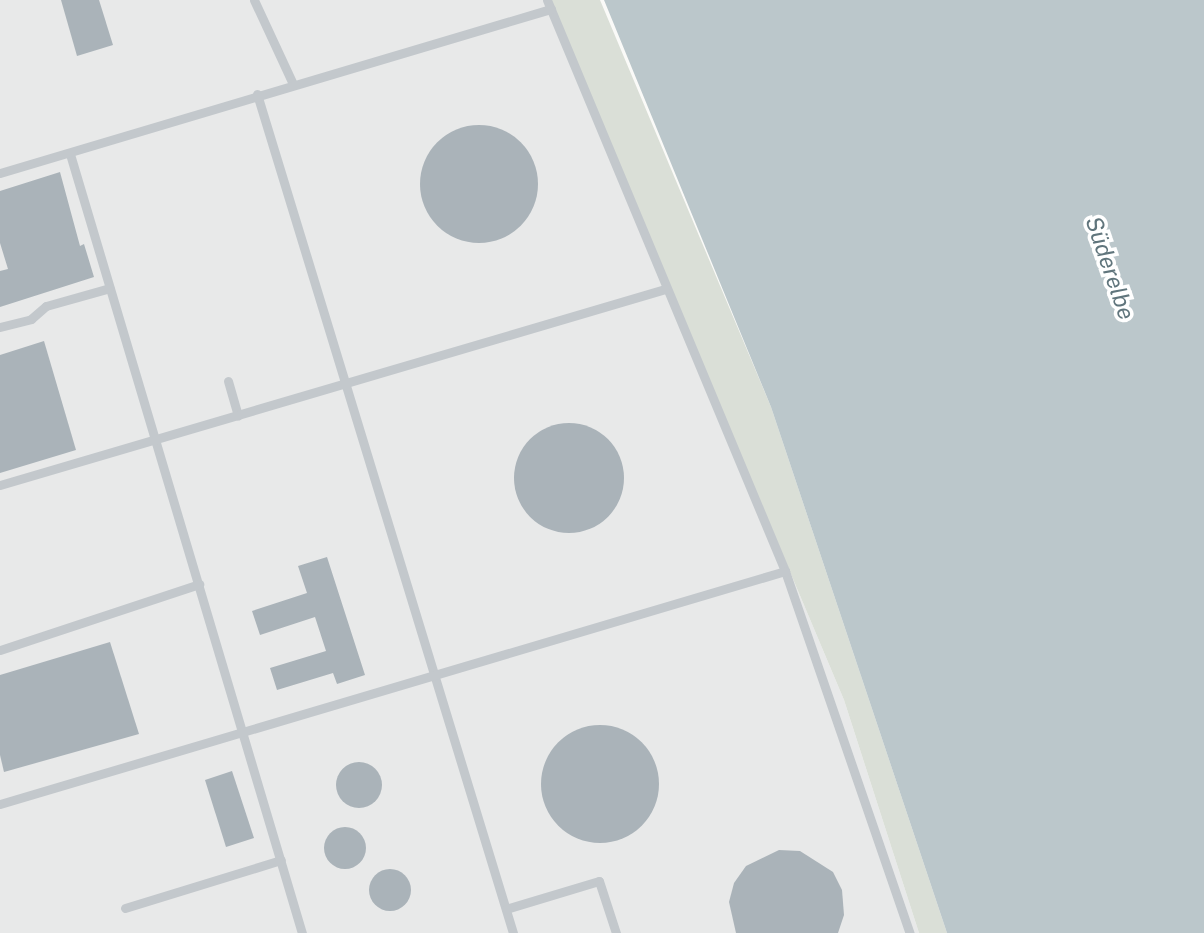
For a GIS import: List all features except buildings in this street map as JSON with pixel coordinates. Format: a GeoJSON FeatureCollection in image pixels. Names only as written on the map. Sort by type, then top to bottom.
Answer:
{"type":"FeatureCollection","features":[{"type":"Feature","properties":{"kind":"lane"},"geometry":{"type":"LineString","coordinates":[[254,0],[293,84]]}},
{"type":"Feature","properties":{"kind":"lane"},"geometry":{"type":"LineString","coordinates":[[0,173],[71,154],[549,4],[785,571],[910,933]]}},
{"type":"Feature","properties":{"kind":"lane"},"geometry":{"type":"LineString","coordinates":[[257,94],[343,385],[373,472],[430,674],[513,933]]}},
{"type":"Feature","properties":{"kind":"lane"},"geometry":{"type":"LineString","coordinates":[[71,154],[302,933]]}},
{"type":"Feature","properties":{"kind":"lane"},"geometry":{"type":"LineString","coordinates":[[0,327],[31,319],[46,306],[110,288]]}},
{"type":"Feature","properties":{"kind":"lane"},"geometry":{"type":"LineString","coordinates":[[0,485],[157,441],[666,289]]}},
{"type":"Feature","properties":{"kind":"lane"},"geometry":{"type":"LineString","coordinates":[[228,381],[238,416]]}},
{"type":"Feature","properties":{"kind":"lane"},"geometry":{"type":"LineString","coordinates":[[0,804],[430,674],[785,571]]}},
{"type":"Feature","properties":{"kind":"lane"},"geometry":{"type":"LineString","coordinates":[[0,650],[199,584]]}},
{"type":"Feature","properties":{"kind":"lane"},"geometry":{"type":"LineString","coordinates":[[125,908],[281,860]]}},
{"type":"Feature","properties":{"kind":"lane"},"geometry":{"type":"LineString","coordinates":[[506,909],[599,881],[616,933]]}},
{"type":"Feature","properties":{"kind":"shaded area"},"geometry":{"type":"Polygon","coordinates":[[[0,0],[549,0],[844,700],[919,933],[0,933],[0,0]]]}},
{"type":"Feature","properties":{"kind":"shaded area"},"geometry":{"type":"Polygon","coordinates":[[[549,0],[600,0],[771,407],[947,933],[919,933],[844,700],[549,0]]]}},
{"type":"Feature","properties":{"kind":"water","name":"Süderelbe"},"geometry":{"type":"Polygon","coordinates":[[[604,0],[1204,0],[1204,933],[947,933],[771,407],[604,0]]]}}]}
